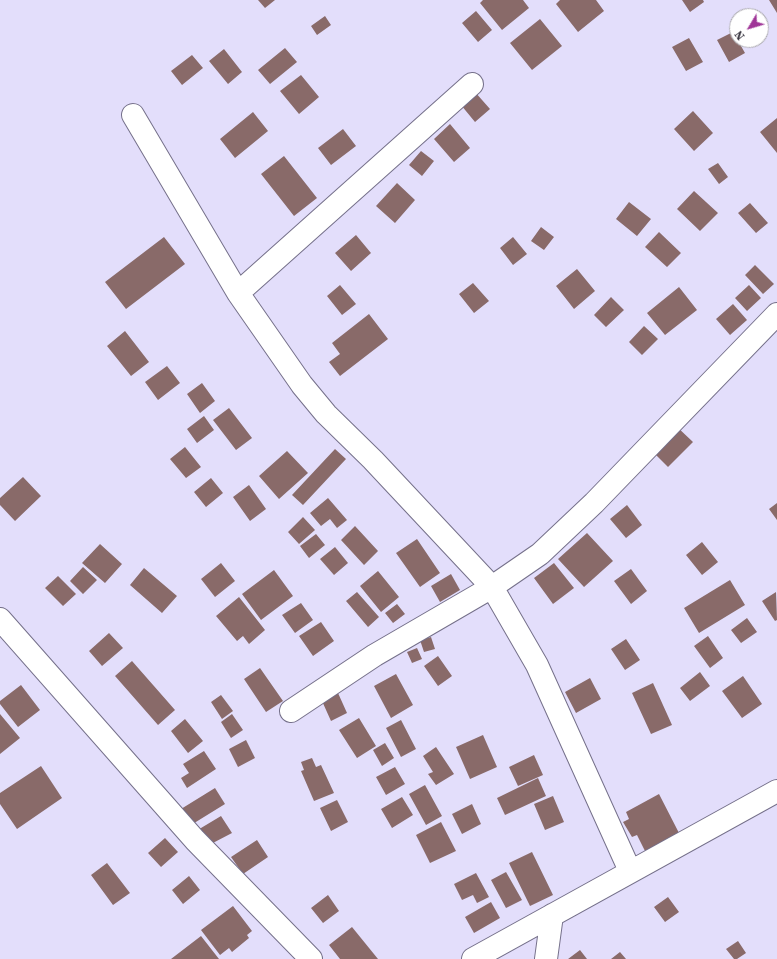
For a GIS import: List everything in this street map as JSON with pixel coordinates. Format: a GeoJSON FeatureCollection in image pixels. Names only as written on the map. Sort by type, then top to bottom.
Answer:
{"type":"FeatureCollection","features":[{"type":"Feature","properties":{"kind":"street"},"geometry":{"type":"LineString","coordinates":[[238,293],[472,84]]}},
{"type":"Feature","properties":{"kind":"street"},"geometry":{"type":"LineString","coordinates":[[133,115],[238,293],[278,352],[326,414],[372,460],[492,587],[537,665],[630,871]]}},
{"type":"Feature","properties":{"kind":"street"},"geometry":{"type":"LineString","coordinates":[[291,711],[375,655],[492,587],[540,554],[594,503],[777,314]]}},
{"type":"Feature","properties":{"kind":"street"},"geometry":{"type":"LineString","coordinates":[[0,619],[195,840],[311,959]]}},
{"type":"Feature","properties":{"kind":"street"},"geometry":{"type":"LineString","coordinates":[[473,959],[777,791]]}},
{"type":"Feature","properties":{"kind":"street"},"geometry":{"type":"LineString","coordinates":[[546,959],[552,915]]}},
{"type":"Feature","properties":{"kind":"building"},"geometry":{"type":"Polygon","coordinates":[[[258,0],[275,0],[265,8],[258,0]]]}},
{"type":"Feature","properties":{"kind":"building"},"geometry":{"type":"Polygon","coordinates":[[[483,0],[523,0],[529,8],[502,30],[480,3],[483,0]]]}},
{"type":"Feature","properties":{"kind":"building"},"geometry":{"type":"Polygon","coordinates":[[[560,0],[596,0],[604,11],[578,32],[556,4],[560,0]]]}},
{"type":"Feature","properties":{"kind":"building"},"geometry":{"type":"Polygon","coordinates":[[[682,0],[703,0],[704,2],[690,12],[682,0]]]}},
{"type":"Feature","properties":{"kind":"building"},"geometry":{"type":"Polygon","coordinates":[[[769,0],[777,0],[777,13],[769,0]]]}},
{"type":"Feature","properties":{"kind":"building"},"geometry":{"type":"Polygon","coordinates":[[[476,11],[492,30],[478,42],[462,23],[476,11]]]}},
{"type":"Feature","properties":{"kind":"building"},"geometry":{"type":"Polygon","coordinates":[[[325,16],[331,25],[317,35],[311,26],[325,16]]]}},
{"type":"Feature","properties":{"kind":"building"},"geometry":{"type":"Polygon","coordinates":[[[540,19],[562,46],[532,70],[510,43],[540,19]]]}},
{"type":"Feature","properties":{"kind":"building"},"geometry":{"type":"Polygon","coordinates":[[[729,34],[729,48],[742,48],[745,53],[729,62],[717,40],[729,34]]]}},
{"type":"Feature","properties":{"kind":"building"},"geometry":{"type":"Polygon","coordinates":[[[689,38],[703,62],[686,71],[672,47],[689,38]]]}},
{"type":"Feature","properties":{"kind":"building"},"geometry":{"type":"Polygon","coordinates":[[[285,48],[297,62],[270,84],[258,70],[285,48]]]}},
{"type":"Feature","properties":{"kind":"building"},"geometry":{"type":"Polygon","coordinates":[[[224,49],[242,72],[228,84],[209,61],[224,49]]]}},
{"type":"Feature","properties":{"kind":"building"},"geometry":{"type":"Polygon","coordinates":[[[192,55],[203,68],[182,85],[171,71],[192,55]]]}},
{"type":"Feature","properties":{"kind":"building"},"geometry":{"type":"Polygon","coordinates":[[[301,75],[319,97],[299,114],[280,91],[301,75]]]}},
{"type":"Feature","properties":{"kind":"building"},"geometry":{"type":"Polygon","coordinates":[[[475,92],[490,109],[475,122],[461,105],[475,92]]]}},
{"type":"Feature","properties":{"kind":"building"},"geometry":{"type":"Polygon","coordinates":[[[693,111],[713,133],[694,151],[674,129],[693,111]]]}},
{"type":"Feature","properties":{"kind":"building"},"geometry":{"type":"Polygon","coordinates":[[[253,112],[268,131],[235,158],[220,139],[253,112]]]}},
{"type":"Feature","properties":{"kind":"building"},"geometry":{"type":"Polygon","coordinates":[[[777,118],[777,153],[760,132],[777,118]]]}},
{"type":"Feature","properties":{"kind":"building"},"geometry":{"type":"Polygon","coordinates":[[[450,124],[470,148],[454,162],[434,139],[450,124]]]}},
{"type":"Feature","properties":{"kind":"building"},"geometry":{"type":"Polygon","coordinates":[[[343,129],[356,146],[331,165],[318,148],[343,129]]]}},
{"type":"Feature","properties":{"kind":"building"},"geometry":{"type":"Polygon","coordinates":[[[421,151],[434,161],[422,176],[409,165],[421,151]]]}},
{"type":"Feature","properties":{"kind":"building"},"geometry":{"type":"Polygon","coordinates":[[[284,156],[317,198],[294,216],[261,174],[284,156]]]}},
{"type":"Feature","properties":{"kind":"building"},"geometry":{"type":"Polygon","coordinates":[[[718,163],[728,177],[719,184],[708,169],[718,163]]]}},
{"type":"Feature","properties":{"kind":"building"},"geometry":{"type":"Polygon","coordinates":[[[397,183],[415,200],[395,223],[376,206],[397,183]]]}},
{"type":"Feature","properties":{"kind":"building"},"geometry":{"type":"Polygon","coordinates":[[[694,191],[718,213],[700,231],[677,209],[694,191]]]}},
{"type":"Feature","properties":{"kind":"building"},"geometry":{"type":"Polygon","coordinates":[[[629,202],[651,219],[637,236],[616,219],[629,202]]]}},
{"type":"Feature","properties":{"kind":"building"},"geometry":{"type":"Polygon","coordinates":[[[750,203],[768,223],[756,233],[738,213],[750,203]]]}},
{"type":"Feature","properties":{"kind":"building"},"geometry":{"type":"Polygon","coordinates":[[[541,227],[554,237],[544,250],[531,241],[541,227]]]}},
{"type":"Feature","properties":{"kind":"building"},"geometry":{"type":"Polygon","coordinates":[[[659,232],[681,253],[667,267],[645,247],[659,232]]]}},
{"type":"Feature","properties":{"kind":"building"},"geometry":{"type":"Polygon","coordinates":[[[356,235],[371,253],[351,271],[335,253],[356,235]]]}},
{"type":"Feature","properties":{"kind":"building"},"geometry":{"type":"Polygon","coordinates":[[[164,237],[185,264],[126,309],[105,282],[164,237]]]}},
{"type":"Feature","properties":{"kind":"building"},"geometry":{"type":"Polygon","coordinates":[[[513,237],[527,254],[513,265],[500,248],[513,237]]]}},
{"type":"Feature","properties":{"kind":"building"},"geometry":{"type":"Polygon","coordinates":[[[755,265],[774,284],[763,294],[745,275],[755,265]]]}},
{"type":"Feature","properties":{"kind":"building"},"geometry":{"type":"Polygon","coordinates":[[[577,269],[595,291],[574,309],[556,286],[577,269]]]}},
{"type":"Feature","properties":{"kind":"building"},"geometry":{"type":"Polygon","coordinates":[[[473,283],[489,301],[474,313],[459,294],[473,283]]]}},
{"type":"Feature","properties":{"kind":"building"},"geometry":{"type":"Polygon","coordinates":[[[340,285],[356,304],[342,315],[327,296],[340,285]]]}},
{"type":"Feature","properties":{"kind":"building"},"geometry":{"type":"Polygon","coordinates":[[[749,285],[761,298],[747,311],[735,298],[749,285]]]}},
{"type":"Feature","properties":{"kind":"building"},"geometry":{"type":"Polygon","coordinates":[[[679,287],[697,310],[665,335],[647,313],[679,287]]]}},
{"type":"Feature","properties":{"kind":"building"},"geometry":{"type":"Polygon","coordinates":[[[611,297],[624,310],[606,327],[594,315],[611,297]]]}},
{"type":"Feature","properties":{"kind":"building"},"geometry":{"type":"Polygon","coordinates":[[[733,304],[747,320],[730,335],[716,319],[733,304]]]}},
{"type":"Feature","properties":{"kind":"building"},"geometry":{"type":"Polygon","coordinates":[[[369,314],[388,339],[340,376],[329,362],[340,354],[332,343],[369,314]]]}},
{"type":"Feature","properties":{"kind":"building"},"geometry":{"type":"Polygon","coordinates":[[[644,326],[658,339],[642,355],[629,342],[644,326]]]}},
{"type":"Feature","properties":{"kind":"building"},"geometry":{"type":"Polygon","coordinates":[[[125,331],[149,362],[131,376],[107,346],[125,331]]]}},
{"type":"Feature","properties":{"kind":"building"},"geometry":{"type":"Polygon","coordinates":[[[167,366],[180,383],[158,400],[145,382],[167,366]]]}},
{"type":"Feature","properties":{"kind":"building"},"geometry":{"type":"Polygon","coordinates":[[[202,383],[215,401],[200,413],[187,394],[202,383]]]}},
{"type":"Feature","properties":{"kind":"building"},"geometry":{"type":"Polygon","coordinates":[[[229,408],[252,438],[236,450],[213,420],[229,408]]]}},
{"type":"Feature","properties":{"kind":"building"},"geometry":{"type":"Polygon","coordinates":[[[204,416],[214,430],[197,443],[187,429],[204,416]]]}},
{"type":"Feature","properties":{"kind":"building"},"geometry":{"type":"Polygon","coordinates":[[[675,425],[693,442],[668,467],[651,450],[675,425]]]}},
{"type":"Feature","properties":{"kind":"building"},"geometry":{"type":"Polygon","coordinates":[[[185,447],[201,467],[186,478],[170,459],[185,447]]]}},
{"type":"Feature","properties":{"kind":"building"},"geometry":{"type":"Polygon","coordinates":[[[335,449],[346,459],[303,505],[292,495],[335,449]]]}},
{"type":"Feature","properties":{"kind":"building"},"geometry":{"type":"Polygon","coordinates":[[[287,451],[308,473],[279,499],[259,476],[287,451]]]}},
{"type":"Feature","properties":{"kind":"building"},"geometry":{"type":"Polygon","coordinates":[[[23,477],[41,496],[15,521],[0,505],[0,498],[23,477]]]}},
{"type":"Feature","properties":{"kind":"building"},"geometry":{"type":"Polygon","coordinates":[[[211,478],[223,493],[206,507],[194,492],[211,478]]]}},
{"type":"Feature","properties":{"kind":"building"},"geometry":{"type":"Polygon","coordinates":[[[249,485],[266,509],[250,521],[233,497],[249,485]]]}},
{"type":"Feature","properties":{"kind":"building"},"geometry":{"type":"Polygon","coordinates":[[[328,498],[347,520],[337,528],[330,519],[321,526],[310,513],[328,498]]]}},
{"type":"Feature","properties":{"kind":"building"},"geometry":{"type":"Polygon","coordinates":[[[777,503],[777,520],[769,509],[777,503]]]}},
{"type":"Feature","properties":{"kind":"building"},"geometry":{"type":"Polygon","coordinates":[[[627,505],[642,525],[626,538],[610,519],[627,505]]]}},
{"type":"Feature","properties":{"kind":"building"},"geometry":{"type":"Polygon","coordinates":[[[303,517],[315,530],[299,544],[288,532],[303,517]]]}},
{"type":"Feature","properties":{"kind":"building"},"geometry":{"type":"Polygon","coordinates":[[[355,526],[378,551],[364,565],[341,540],[355,526]]]}},
{"type":"Feature","properties":{"kind":"building"},"geometry":{"type":"Polygon","coordinates":[[[587,533],[613,561],[584,587],[558,559],[587,533]]]}},
{"type":"Feature","properties":{"kind":"building"},"geometry":{"type":"Polygon","coordinates":[[[316,534],[325,545],[309,558],[300,546],[316,534]]]}},
{"type":"Feature","properties":{"kind":"building"},"geometry":{"type":"Polygon","coordinates":[[[417,539],[440,573],[420,587],[396,553],[417,539]]]}},
{"type":"Feature","properties":{"kind":"building"},"geometry":{"type":"Polygon","coordinates":[[[702,542],[718,562],[702,575],[686,555],[702,542]]]}},
{"type":"Feature","properties":{"kind":"building"},"geometry":{"type":"Polygon","coordinates":[[[100,544],[122,564],[105,583],[82,563],[100,544]]]}},
{"type":"Feature","properties":{"kind":"building"},"geometry":{"type":"Polygon","coordinates":[[[335,547],[348,563],[334,575],[320,559],[335,547]]]}},
{"type":"Feature","properties":{"kind":"building"},"geometry":{"type":"Polygon","coordinates":[[[221,563],[235,581],[215,597],[201,579],[221,563]]]}},
{"type":"Feature","properties":{"kind":"building"},"geometry":{"type":"Polygon","coordinates":[[[554,563],[574,588],[553,604],[534,578],[554,563]]]}},
{"type":"Feature","properties":{"kind":"building"},"geometry":{"type":"Polygon","coordinates":[[[83,567],[97,580],[83,594],[70,581],[83,567]]]}},
{"type":"Feature","properties":{"kind":"building"},"geometry":{"type":"Polygon","coordinates":[[[144,568],[177,596],[162,613],[130,585],[144,568]]]}},
{"type":"Feature","properties":{"kind":"building"},"geometry":{"type":"Polygon","coordinates":[[[631,569],[647,591],[631,604],[614,581],[631,569]]]}},
{"type":"Feature","properties":{"kind":"building"},"geometry":{"type":"Polygon","coordinates":[[[274,570],[293,596],[261,620],[242,594],[274,570]]]}},
{"type":"Feature","properties":{"kind":"building"},"geometry":{"type":"Polygon","coordinates":[[[378,571],[399,597],[381,612],[360,586],[378,571]]]}},
{"type":"Feature","properties":{"kind":"building"},"geometry":{"type":"Polygon","coordinates":[[[451,574],[460,590],[440,602],[431,586],[451,574]]]}},
{"type":"Feature","properties":{"kind":"building"},"geometry":{"type":"Polygon","coordinates":[[[58,576],[76,594],[63,606],[45,588],[58,576]]]}},
{"type":"Feature","properties":{"kind":"building"},"geometry":{"type":"Polygon","coordinates":[[[730,580],[745,605],[699,633],[684,608],[730,580]]]}},
{"type":"Feature","properties":{"kind":"building"},"geometry":{"type":"Polygon","coordinates":[[[357,592],[379,617],[368,627],[346,601],[357,592]]]}},
{"type":"Feature","properties":{"kind":"building"},"geometry":{"type":"Polygon","coordinates":[[[776,592],[777,620],[775,621],[762,601],[776,592]]]}},
{"type":"Feature","properties":{"kind":"building"},"geometry":{"type":"Polygon","coordinates":[[[239,597],[265,630],[249,644],[243,636],[237,641],[216,616],[239,597]]]}},
{"type":"Feature","properties":{"kind":"building"},"geometry":{"type":"Polygon","coordinates":[[[301,603],[313,620],[295,633],[282,615],[301,603]]]}},
{"type":"Feature","properties":{"kind":"building"},"geometry":{"type":"Polygon","coordinates":[[[397,604],[405,614],[393,623],[385,613],[397,604]]]}},
{"type":"Feature","properties":{"kind":"building"},"geometry":{"type":"Polygon","coordinates":[[[747,618],[757,632],[741,643],[731,630],[747,618]]]}},
{"type":"Feature","properties":{"kind":"building"},"geometry":{"type":"Polygon","coordinates":[[[321,622],[334,641],[313,656],[299,636],[321,622]]]}},
{"type":"Feature","properties":{"kind":"building"},"geometry":{"type":"Polygon","coordinates":[[[109,633],[123,648],[102,666],[89,651],[109,633]]]}},
{"type":"Feature","properties":{"kind":"building"},"geometry":{"type":"Polygon","coordinates":[[[708,636],[723,658],[710,668],[694,646],[708,636]]]}},
{"type":"Feature","properties":{"kind":"building"},"geometry":{"type":"Polygon","coordinates":[[[431,637],[435,649],[424,652],[420,640],[431,637]]]}},
{"type":"Feature","properties":{"kind":"building"},"geometry":{"type":"Polygon","coordinates":[[[626,639],[640,660],[625,670],[611,649],[626,639]]]}},
{"type":"Feature","properties":{"kind":"building"},"geometry":{"type":"Polygon","coordinates":[[[417,648],[422,659],[412,663],[407,652],[417,648]]]}},
{"type":"Feature","properties":{"kind":"building"},"geometry":{"type":"Polygon","coordinates":[[[438,656],[452,676],[438,686],[424,666],[438,656]]]}},
{"type":"Feature","properties":{"kind":"building"},"geometry":{"type":"Polygon","coordinates":[[[132,661],[175,710],[158,725],[115,676],[132,661]]]}},
{"type":"Feature","properties":{"kind":"building"},"geometry":{"type":"Polygon","coordinates":[[[260,668],[283,701],[266,712],[244,679],[260,668]]]}},
{"type":"Feature","properties":{"kind":"building"},"geometry":{"type":"Polygon","coordinates":[[[700,672],[710,686],[690,701],[680,688],[700,672]]]}},
{"type":"Feature","properties":{"kind":"building"},"geometry":{"type":"Polygon","coordinates":[[[396,674],[413,705],[391,718],[374,686],[396,674]]]}},
{"type":"Feature","properties":{"kind":"building"},"geometry":{"type":"Polygon","coordinates":[[[743,676],[762,704],[742,718],[722,691],[743,676]]]}},
{"type":"Feature","properties":{"kind":"building"},"geometry":{"type":"Polygon","coordinates":[[[590,678],[601,699],[576,713],[565,692],[590,678]]]}},
{"type":"Feature","properties":{"kind":"building"},"geometry":{"type":"Polygon","coordinates":[[[653,683],[672,725],[651,734],[632,693],[653,683]]]}},
{"type":"Feature","properties":{"kind":"building"},"geometry":{"type":"Polygon","coordinates":[[[21,685],[40,710],[18,727],[0,704],[0,701],[21,685]]]}},
{"type":"Feature","properties":{"kind":"building"},"geometry":{"type":"Polygon","coordinates":[[[338,693],[347,713],[331,721],[322,701],[338,693]]]}},
{"type":"Feature","properties":{"kind":"building"},"geometry":{"type":"Polygon","coordinates":[[[221,695],[233,711],[222,719],[211,702],[221,695]]]}},
{"type":"Feature","properties":{"kind":"building"},"geometry":{"type":"Polygon","coordinates":[[[0,714],[20,738],[0,754],[0,714]]]}},
{"type":"Feature","properties":{"kind":"building"},"geometry":{"type":"Polygon","coordinates":[[[232,714],[243,730],[231,738],[221,722],[232,714]]]}},
{"type":"Feature","properties":{"kind":"building"},"geometry":{"type":"Polygon","coordinates":[[[359,718],[376,746],[357,758],[339,730],[359,718]]]}},
{"type":"Feature","properties":{"kind":"building"},"geometry":{"type":"Polygon","coordinates":[[[185,719],[203,741],[188,753],[171,731],[185,719]]]}},
{"type":"Feature","properties":{"kind":"building"},"geometry":{"type":"Polygon","coordinates":[[[401,720],[416,749],[401,757],[386,728],[401,720]]]}},
{"type":"Feature","properties":{"kind":"building"},"geometry":{"type":"Polygon","coordinates":[[[483,735],[497,767],[470,779],[456,747],[483,735]]]}},
{"type":"Feature","properties":{"kind":"building"},"geometry":{"type":"Polygon","coordinates":[[[246,740],[255,758],[238,767],[229,749],[246,740]]]}},
{"type":"Feature","properties":{"kind":"building"},"geometry":{"type":"Polygon","coordinates":[[[385,743],[394,758],[382,766],[373,750],[385,743]]]}},
{"type":"Feature","properties":{"kind":"building"},"geometry":{"type":"Polygon","coordinates":[[[436,747],[454,774],[436,785],[428,774],[433,772],[423,756],[436,747]]]}},
{"type":"Feature","properties":{"kind":"building"},"geometry":{"type":"Polygon","coordinates":[[[204,751],[216,769],[187,788],[181,778],[189,773],[183,764],[204,751]]]}},
{"type":"Feature","properties":{"kind":"building"},"geometry":{"type":"Polygon","coordinates":[[[534,755],[543,775],[518,786],[509,767],[534,755]]]}},
{"type":"Feature","properties":{"kind":"building"},"geometry":{"type":"Polygon","coordinates":[[[312,758],[316,767],[321,765],[334,793],[314,801],[301,771],[304,770],[301,762],[312,758]]]}},
{"type":"Feature","properties":{"kind":"building"},"geometry":{"type":"Polygon","coordinates":[[[41,766],[62,798],[17,829],[0,804],[0,793],[41,766]]]}},
{"type":"Feature","properties":{"kind":"building"},"geometry":{"type":"Polygon","coordinates":[[[395,767],[405,784],[386,795],[376,777],[395,767]]]}},
{"type":"Feature","properties":{"kind":"building"},"geometry":{"type":"Polygon","coordinates":[[[538,778],[546,796],[505,815],[497,798],[538,778]]]}},
{"type":"Feature","properties":{"kind":"building"},"geometry":{"type":"Polygon","coordinates":[[[425,785],[442,816],[426,825],[409,794],[425,785]]]}},
{"type":"Feature","properties":{"kind":"building"},"geometry":{"type":"Polygon","coordinates":[[[215,788],[225,804],[191,825],[181,809],[215,788]]]}},
{"type":"Feature","properties":{"kind":"building"},"geometry":{"type":"Polygon","coordinates":[[[659,794],[679,833],[645,851],[637,835],[632,837],[623,822],[629,819],[626,812],[659,794]]]}},
{"type":"Feature","properties":{"kind":"building"},"geometry":{"type":"Polygon","coordinates":[[[553,796],[564,822],[545,830],[534,804],[553,796]]]}},
{"type":"Feature","properties":{"kind":"building"},"geometry":{"type":"Polygon","coordinates":[[[402,797],[413,815],[392,828],[381,809],[402,797]]]}},
{"type":"Feature","properties":{"kind":"building"},"geometry":{"type":"Polygon","coordinates":[[[337,800],[348,822],[331,831],[320,808],[337,800]]]}},
{"type":"Feature","properties":{"kind":"building"},"geometry":{"type":"Polygon","coordinates":[[[472,804],[481,824],[462,834],[452,814],[472,804]]]}},
{"type":"Feature","properties":{"kind":"building"},"geometry":{"type":"Polygon","coordinates":[[[221,816],[232,833],[209,845],[196,831],[221,816]]]}},
{"type":"Feature","properties":{"kind":"building"},"geometry":{"type":"Polygon","coordinates":[[[441,822],[456,851],[430,863],[416,835],[441,822]]]}},
{"type":"Feature","properties":{"kind":"building"},"geometry":{"type":"Polygon","coordinates":[[[165,838],[178,852],[161,867],[148,853],[165,838]]]}},
{"type":"Feature","properties":{"kind":"building"},"geometry":{"type":"Polygon","coordinates":[[[257,840],[268,857],[243,874],[231,857],[257,840]]]}},
{"type":"Feature","properties":{"kind":"building"},"geometry":{"type":"Polygon","coordinates":[[[532,852],[553,895],[530,906],[509,863],[532,852]]]}},
{"type":"Feature","properties":{"kind":"building"},"geometry":{"type":"Polygon","coordinates":[[[107,863],[130,893],[113,905],[91,875],[107,863]]]}},
{"type":"Feature","properties":{"kind":"building"},"geometry":{"type":"Polygon","coordinates":[[[506,872],[522,900],[506,908],[491,880],[506,872]]]}},
{"type":"Feature","properties":{"kind":"building"},"geometry":{"type":"Polygon","coordinates":[[[476,873],[489,897],[477,903],[473,895],[462,900],[454,884],[476,873]]]}},
{"type":"Feature","properties":{"kind":"building"},"geometry":{"type":"Polygon","coordinates":[[[189,876],[200,890],[183,904],[172,890],[189,876]]]}},
{"type":"Feature","properties":{"kind":"building"},"geometry":{"type":"Polygon","coordinates":[[[328,895],[339,911],[323,923],[311,908],[328,895]]]}},
{"type":"Feature","properties":{"kind":"building"},"geometry":{"type":"Polygon","coordinates":[[[668,897],[679,912],[665,922],[654,907],[668,897]]]}},
{"type":"Feature","properties":{"kind":"building"},"geometry":{"type":"Polygon","coordinates":[[[491,902],[500,918],[474,933],[465,917],[491,902]]]}},
{"type":"Feature","properties":{"kind":"building"},"geometry":{"type":"Polygon","coordinates":[[[233,906],[252,931],[247,935],[249,938],[232,952],[229,948],[220,955],[201,930],[233,906]]]}},
{"type":"Feature","properties":{"kind":"building"},"geometry":{"type":"Polygon","coordinates":[[[352,927],[378,959],[340,959],[329,945],[352,927]]]}},
{"type":"Feature","properties":{"kind":"building"},"geometry":{"type":"Polygon","coordinates":[[[201,936],[219,959],[171,959],[201,936]]]}},
{"type":"Feature","properties":{"kind":"building"},"geometry":{"type":"Polygon","coordinates":[[[738,941],[746,953],[737,959],[734,959],[726,949],[738,941]]]}},
{"type":"Feature","properties":{"kind":"building"},"geometry":{"type":"Polygon","coordinates":[[[580,950],[587,959],[568,959],[580,950]]]}},
{"type":"Feature","properties":{"kind":"building"},"geometry":{"type":"Polygon","coordinates":[[[620,952],[626,959],[611,959],[620,952]]]}}]}
